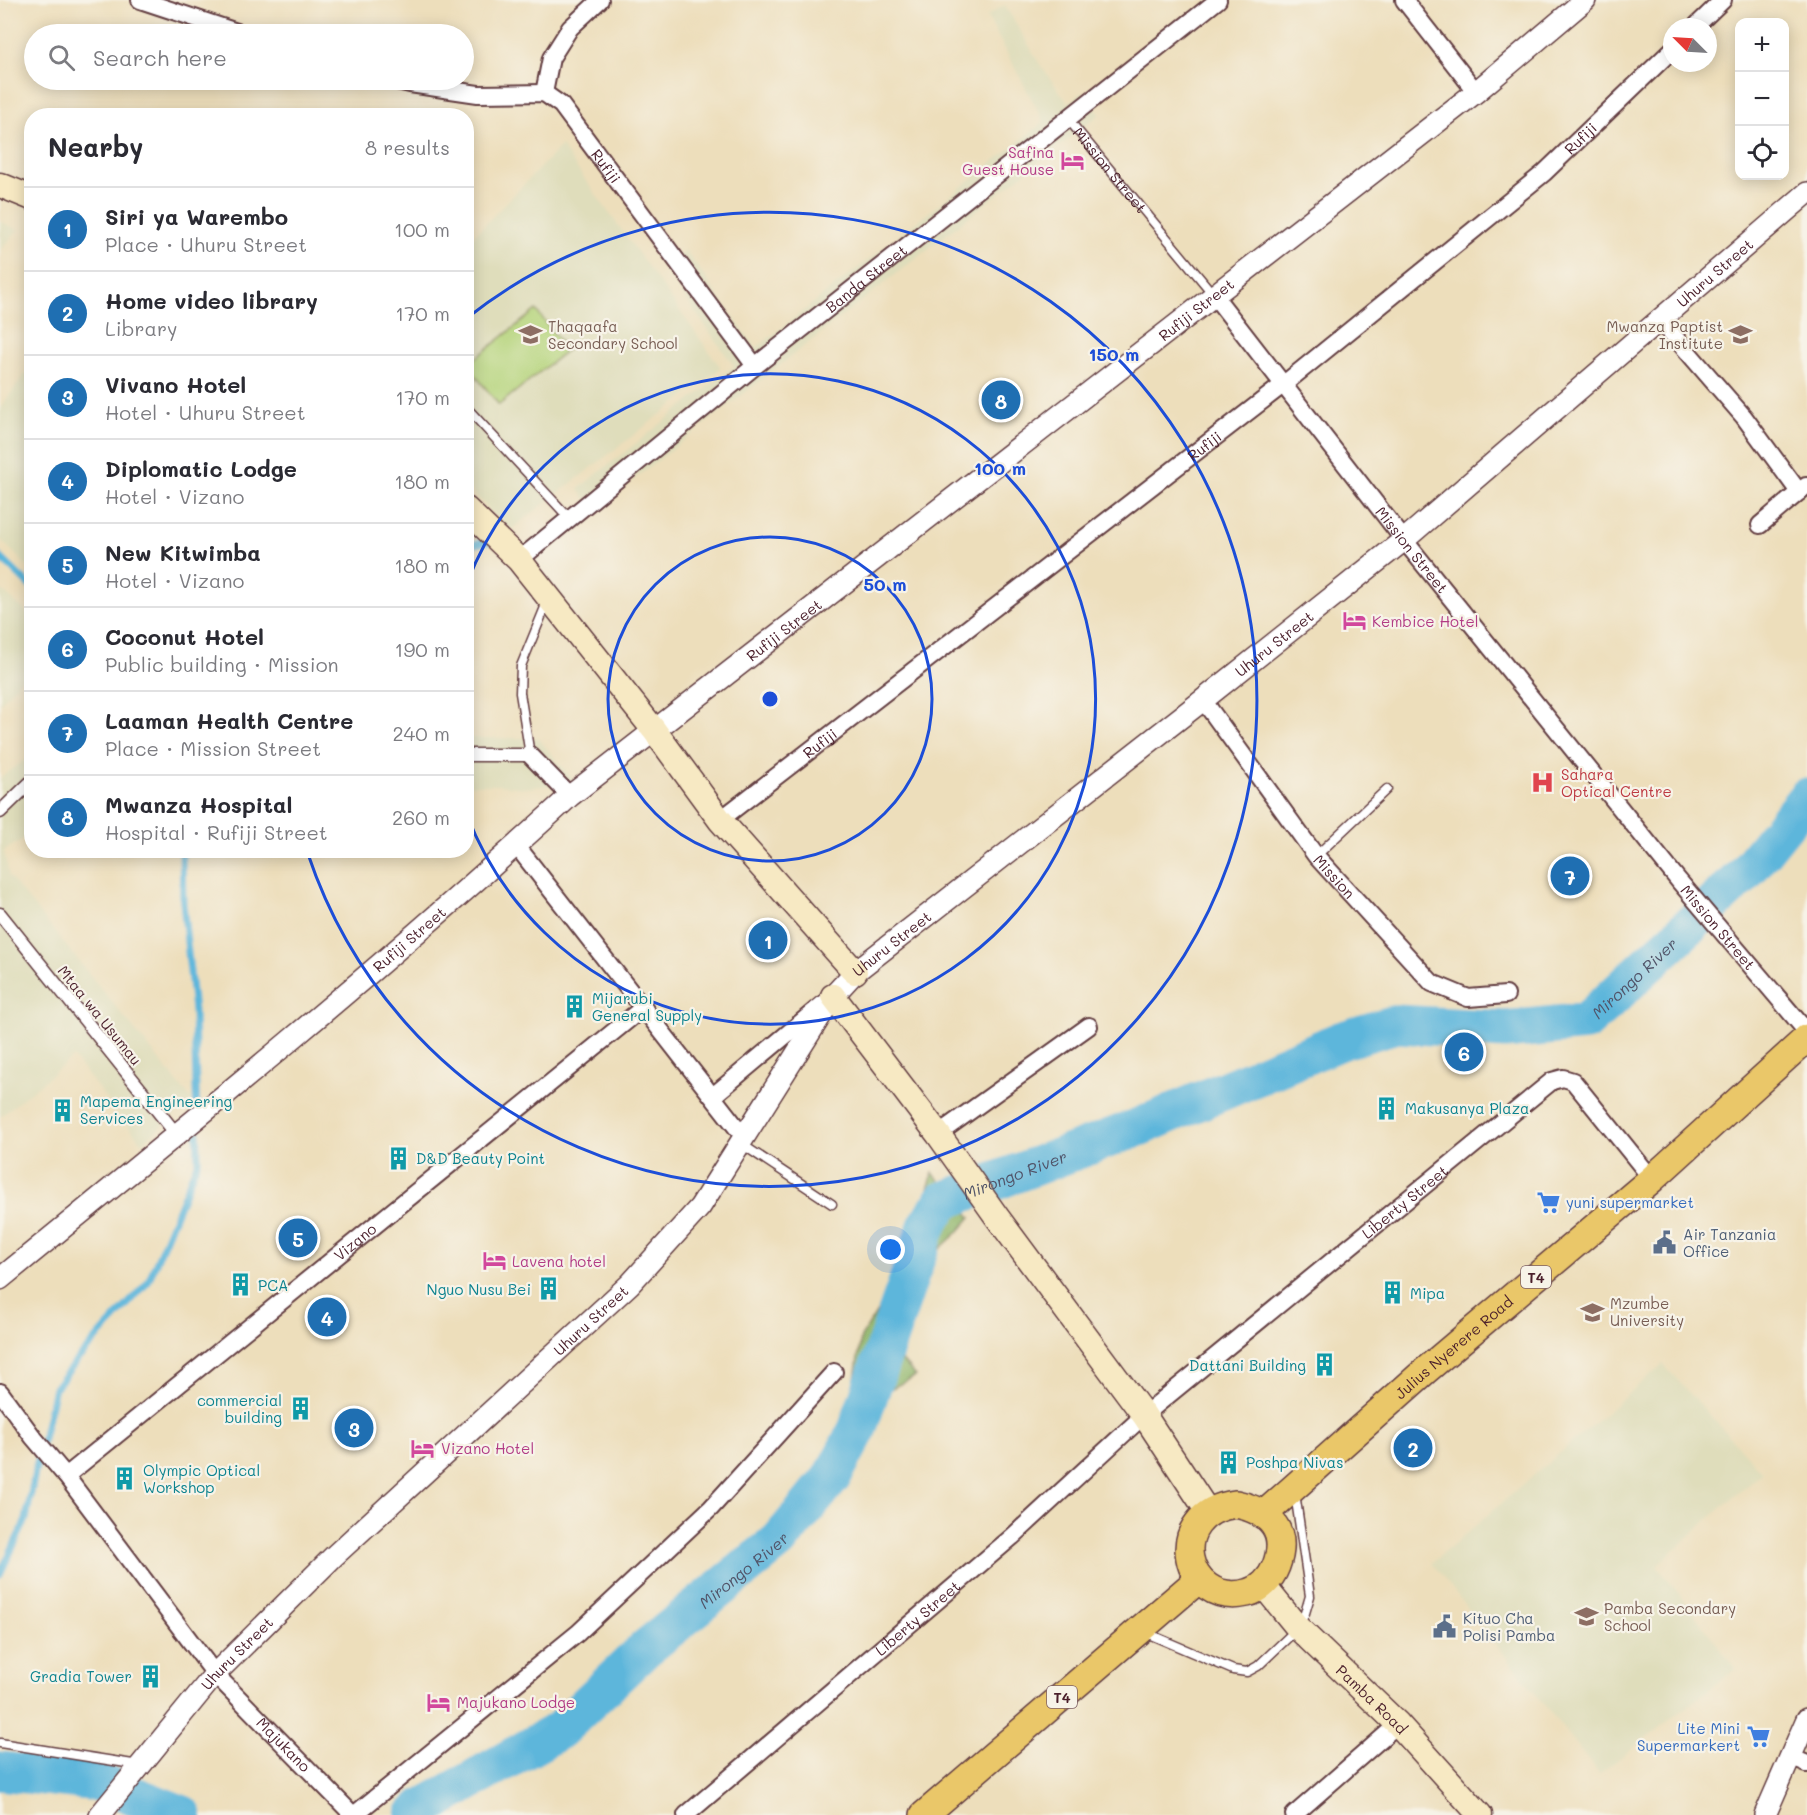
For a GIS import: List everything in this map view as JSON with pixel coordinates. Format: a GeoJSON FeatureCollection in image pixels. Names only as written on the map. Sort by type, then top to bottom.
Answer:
{"type":"FeatureCollection","features":[{"type":"Feature","properties":{"kind":"highway","name":"Julius Nyerere Road"},"geometry":{"type":"LineString","coordinates":[[1263,1515],[1425,1371],[1652,1179],[1807,1038]]}},
{"type":"Feature","properties":{"kind":"highway"},"geometry":{"type":"LineString","coordinates":[[1236,1504],[1251,1507],[1274,1523],[1280,1537],[1279,1557],[1273,1573],[1263,1585],[1251,1592],[1237,1595],[1223,1594],[1210,1588],[1199,1579],[1191,1564],[1189,1546],[1194,1529],[1208,1512],[1221,1506],[1236,1504]]}},
{"type":"Feature","properties":{"kind":"highway","name":"T4"},"geometry":{"type":"LineString","coordinates":[[924,1815],[1199,1579]]}},
{"type":"Feature","properties":{"kind":"main road"},"geometry":{"type":"LineString","coordinates":[[0,185],[24,195]]}},
{"type":"Feature","properties":{"kind":"main road"},"geometry":{"type":"LineString","coordinates":[[474,517],[519,560],[654,730],[720,820],[855,972]]}},
{"type":"Feature","properties":{"kind":"main road"},"geometry":{"type":"LineString","coordinates":[[833,996],[956,1158],[1144,1415],[1208,1512]]}},
{"type":"Feature","properties":{"kind":"main road","name":"Pamba Road"},"geometry":{"type":"LineString","coordinates":[[1263,1585],[1298,1628],[1398,1724],[1480,1815]]}},
{"type":"Feature","properties":{"kind":"street"},"geometry":{"type":"LineString","coordinates":[[140,0],[213,24]]}},
{"type":"Feature","properties":{"kind":"street"},"geometry":{"type":"LineString","coordinates":[[451,90],[478,94],[544,93],[551,58],[570,28],[600,0]]}},
{"type":"Feature","properties":{"kind":"street","name":"Banda Street"},"geometry":{"type":"LineString","coordinates":[[519,560],[755,366],[1218,0]]}},
{"type":"Feature","properties":{"kind":"street"},"geometry":{"type":"LineString","coordinates":[[1404,0],[1476,92]]}},
{"type":"Feature","properties":{"kind":"street","name":"Rufiji Street"},"geometry":{"type":"LineString","coordinates":[[0,1279],[236,1087],[570,796],[979,480],[1213,294],[1476,92],[1586,0]]}},
{"type":"Feature","properties":{"kind":"street"},"geometry":{"type":"LineString","coordinates":[[1704,18],[1723,0]]}},
{"type":"Feature","properties":{"kind":"street","name":"Rufiji"},"geometry":{"type":"LineString","coordinates":[[720,820],[1284,384],[1544,173],[1663,59]]}},
{"type":"Feature","properties":{"kind":"street","name":"Rufiji"},"geometry":{"type":"LineString","coordinates":[[544,93],[561,105],[755,366]]}},
{"type":"Feature","properties":{"kind":"street","name":"Uhuru Street"},"geometry":{"type":"LineString","coordinates":[[103,1812],[215,1674],[334,1556],[630,1284],[700,1207],[833,996],[855,972],[1404,540],[1807,193]]}},
{"type":"Feature","properties":{"kind":"street","name":"Mission Street"},"geometry":{"type":"LineString","coordinates":[[1213,294],[1404,540],[1679,881],[1807,1032]]}},
{"type":"Feature","properties":{"kind":"street"},"geometry":{"type":"LineString","coordinates":[[1660,320],[1803,489],[1760,525]]}},
{"type":"Feature","properties":{"kind":"street","name":"Mission"},"geometry":{"type":"LineString","coordinates":[[1203,700],[1316,856],[1432,983],[1468,998],[1506,995]]}},
{"type":"Feature","properties":{"kind":"street"},"geometry":{"type":"LineString","coordinates":[[474,755],[530,755],[570,796]]}},
{"type":"Feature","properties":{"kind":"street"},"geometry":{"type":"LineString","coordinates":[[0,812],[24,789]]}},
{"type":"Feature","properties":{"kind":"street"},"geometry":{"type":"LineString","coordinates":[[516,845],[713,1096],[742,1140]]}},
{"type":"Feature","properties":{"kind":"street","name":"Mtaa wa Usumau"},"geometry":{"type":"LineString","coordinates":[[0,914],[180,1132]]}},
{"type":"Feature","properties":{"kind":"street"},"geometry":{"type":"LineString","coordinates":[[713,1096],[833,996]]}},
{"type":"Feature","properties":{"kind":"street","name":"Vizano"},"geometry":{"type":"LineString","coordinates":[[62,1471],[644,1007]]}},
{"type":"Feature","properties":{"kind":"street"},"geometry":{"type":"LineString","coordinates":[[938,1134],[1089,1026]]}},
{"type":"Feature","properties":{"kind":"street","name":"Liberty Street"},"geometry":{"type":"LineString","coordinates":[[686,1815],[1012,1537],[1144,1415],[1552,1081],[1563,1078],[1573,1081],[1652,1179]]}},
{"type":"Feature","properties":{"kind":"street"},"geometry":{"type":"LineString","coordinates":[[354,1815],[578,1633],[711,1508],[834,1372]]}},
{"type":"Feature","properties":{"kind":"street","name":"Majukano"},"geometry":{"type":"LineString","coordinates":[[0,1392],[215,1674],[354,1815]]}},
{"type":"Feature","properties":{"kind":"street"},"geometry":{"type":"LineString","coordinates":[[1765,1815],[1798,1761],[1807,1719]]}},
{"type":"Feature","properties":{"kind":"street"},"geometry":{"type":"LineString","coordinates":[[1294,1815],[1398,1724]]}},
{"type":"Feature","properties":{"kind":"lane","name":"Mission Street"},"geometry":{"type":"LineString","coordinates":[[1068,119],[1213,294]]}},
{"type":"Feature","properties":{"kind":"lane"},"geometry":{"type":"LineString","coordinates":[[474,416],[570,519]]}},
{"type":"Feature","properties":{"kind":"lane"},"geometry":{"type":"LineString","coordinates":[[530,755],[520,693],[521,666],[549,598]]}},
{"type":"Feature","properties":{"kind":"lane"},"geometry":{"type":"LineString","coordinates":[[1316,856],[1387,789]]}},
{"type":"Feature","properties":{"kind":"lane"},"geometry":{"type":"LineString","coordinates":[[742,1140],[832,1204]]}},
{"type":"Feature","properties":{"kind":"lane"},"geometry":{"type":"LineString","coordinates":[[1141,1630],[1233,1670],[1247,1672],[1258,1666],[1298,1628],[1311,1596],[1294,1487]]}},
{"type":"Feature","properties":{"kind":"lane"},"geometry":{"type":"LineString","coordinates":[[0,1743],[134,1773]]}},
{"type":"Feature","properties":{"kind":"shaded area"},"geometry":{"type":"Polygon","coordinates":[[[1005,5],[1041,66],[1068,103],[1082,92],[1100,114],[595,510],[578,489],[734,366],[663,267],[685,250],[756,348],[1044,122],[987,16],[1005,5]]]}},
{"type":"Feature","properties":{"kind":"shaded area"},"geometry":{"type":"Polygon","coordinates":[[[561,146],[721,368],[509,531],[474,494],[474,236],[561,146]]]}},
{"type":"Feature","properties":{"kind":"shaded area"},"geometry":{"type":"Polygon","coordinates":[[[0,221],[18,230],[0,251],[0,221]]]}},
{"type":"Feature","properties":{"kind":"shaded area"},"geometry":{"type":"Polygon","coordinates":[[[24,375],[24,563],[0,539],[0,408],[24,375]]]}},
{"type":"Feature","properties":{"kind":"shaded area"},"geometry":{"type":"Polygon","coordinates":[[[0,589],[24,610],[24,676],[0,704],[0,589]]]}},
{"type":"Feature","properties":{"kind":"shaded area"},"geometry":{"type":"Polygon","coordinates":[[[474,738],[538,738],[575,782],[526,788],[474,785],[474,738]]]}},
{"type":"Feature","properties":{"kind":"shaded area"},"geometry":{"type":"Polygon","coordinates":[[[24,761],[24,838],[4,851],[9,876],[192,1100],[142,1143],[73,1057],[0,1117],[0,778],[24,761]]]}},
{"type":"Feature","properties":{"kind":"shaded area","name":"Pamba Secondary School"},"geometry":{"type":"Polygon","coordinates":[[[1663,1364],[1762,1472],[1657,1565],[1736,1669],[1599,1774],[1432,1563],[1663,1364]]]}},
{"type":"Feature","properties":{"kind":"green space"},"geometry":{"type":"Polygon","coordinates":[[[536,310],[567,350],[499,405],[474,374],[474,359],[536,310]]]}},
{"type":"Feature","properties":{"kind":"green space"},"geometry":{"type":"Polygon","coordinates":[[[933,1173],[971,1217],[922,1265],[914,1306],[895,1353],[916,1376],[878,1395],[864,1430],[871,1440],[853,1449],[840,1425],[850,1414],[861,1337],[890,1291],[918,1221],[933,1173]]]}},
{"type":"Feature","properties":{"kind":"waterway"},"geometry":{"type":"LineString","coordinates":[[474,544],[490,541]]}},
{"type":"Feature","properties":{"kind":"waterway"},"geometry":{"type":"LineString","coordinates":[[0,557],[24,580]]}},
{"type":"Feature","properties":{"kind":"waterway","name":"Mirongo River"},"geometry":{"type":"LineString","coordinates":[[415,1815],[421,1809],[560,1730],[645,1649],[779,1541],[832,1477],[857,1430],[927,1226],[943,1201],[1139,1127],[1340,1041],[1396,1024],[1505,1030],[1586,1022],[1744,875],[1807,797]]}},
{"type":"Feature","properties":{"kind":"waterway"},"geometry":{"type":"LineString","coordinates":[[0,1574],[26,1520],[55,1388],[77,1360],[148,1282],[198,1161],[194,1011],[183,903],[182,858]]}},
{"type":"Feature","properties":{"kind":"waterway","name":"Mirongo River"},"geometry":{"type":"LineString","coordinates":[[0,1771],[99,1782],[183,1815]]}},
{"type":"Feature","properties":{"kind":"place","name":"Safina Guest House"},"geometry":{"type":"Point","coordinates":[1072,161]}},
{"type":"Feature","properties":{"kind":"place","name":"Thaqaafa Secondary School"},"geometry":{"type":"Point","coordinates":[530,335]}},
{"type":"Feature","properties":{"kind":"place","name":"Mwanza Paptist Institute"},"geometry":{"type":"Point","coordinates":[1741,335]}},
{"type":"Feature","properties":{"kind":"place","name":"Mwanza Hospital"},"geometry":{"type":"Point","coordinates":[1001,400]}},
{"type":"Feature","properties":{"kind":"place","name":"Kembice Hotel"},"geometry":{"type":"Point","coordinates":[1354,621]}},
{"type":"Feature","properties":{"kind":"place","name":"Sahara Optical Centre"},"geometry":{"type":"Point","coordinates":[1543,783]}},
{"type":"Feature","properties":{"kind":"place","name":"Laaman Health Centre"},"geometry":{"type":"Point","coordinates":[1570,876]}},
{"type":"Feature","properties":{"kind":"place","name":"Siri ya Warembo"},"geometry":{"type":"Point","coordinates":[768,940]}},
{"type":"Feature","properties":{"kind":"place","name":"Mijarubi General Supply"},"geometry":{"type":"Point","coordinates":[574,1007]}},
{"type":"Feature","properties":{"kind":"place","name":"Coconut Hotel"},"geometry":{"type":"Point","coordinates":[1464,1052]}},
{"type":"Feature","properties":{"kind":"place","name":"Makusanya Plaza"},"geometry":{"type":"Point","coordinates":[1387,1108]}},
{"type":"Feature","properties":{"kind":"place","name":"Mapema Engineering Services"},"geometry":{"type":"Point","coordinates":[62,1110]}},
{"type":"Feature","properties":{"kind":"place","name":"D&D Beauty Point"},"geometry":{"type":"Point","coordinates":[398,1158]}},
{"type":"Feature","properties":{"kind":"place","name":"yuni supermarket"},"geometry":{"type":"Point","coordinates":[1548,1202]}},
{"type":"Feature","properties":{"kind":"place","name":"New Kitwimba"},"geometry":{"type":"Point","coordinates":[298,1238]}},
{"type":"Feature","properties":{"kind":"place","name":"Air Tanzania Office"},"geometry":{"type":"Point","coordinates":[1665,1243]}},
{"type":"Feature","properties":{"kind":"place","name":"Lavena hotel"},"geometry":{"type":"Point","coordinates":[494,1261]}},
{"type":"Feature","properties":{"kind":"place","name":"PCA"},"geometry":{"type":"Point","coordinates":[240,1285]}},
{"type":"Feature","properties":{"kind":"place","name":"Nguo Nusu Bei"},"geometry":{"type":"Point","coordinates":[549,1289]}},
{"type":"Feature","properties":{"kind":"place","name":"Mipa"},"geometry":{"type":"Point","coordinates":[1392,1293]}},
{"type":"Feature","properties":{"kind":"place","name":"Mzumbe University"},"geometry":{"type":"Point","coordinates":[1592,1312]}},
{"type":"Feature","properties":{"kind":"place","name":"Diplomatic Lodge"},"geometry":{"type":"Point","coordinates":[327,1317]}},
{"type":"Feature","properties":{"kind":"place","name":"Dattani Building"},"geometry":{"type":"Point","coordinates":[1324,1365]}},
{"type":"Feature","properties":{"kind":"place","name":"commercial building"},"geometry":{"type":"Point","coordinates":[300,1409]}},
{"type":"Feature","properties":{"kind":"place","name":"Vivano Hotel"},"geometry":{"type":"Point","coordinates":[354,1428]}},
{"type":"Feature","properties":{"kind":"place","name":"Vizano Hotel"},"geometry":{"type":"Point","coordinates":[423,1448]}},
{"type":"Feature","properties":{"kind":"place","name":"Home video library"},"geometry":{"type":"Point","coordinates":[1413,1448]}},
{"type":"Feature","properties":{"kind":"place","name":"Poshpa Nivas"},"geometry":{"type":"Point","coordinates":[1228,1462]}},
{"type":"Feature","properties":{"kind":"place","name":"Olympic Optical Workshop"},"geometry":{"type":"Point","coordinates":[125,1479]}},
{"type":"Feature","properties":{"kind":"place","name":"Pamba Secondary School"},"geometry":{"type":"Point","coordinates":[1586,1617]}},
{"type":"Feature","properties":{"kind":"place","name":"Kituo Cha Polisi Pamba"},"geometry":{"type":"Point","coordinates":[1445,1627]}},
{"type":"Feature","properties":{"kind":"place","name":"Gradia Tower"},"geometry":{"type":"Point","coordinates":[150,1676]}},
{"type":"Feature","properties":{"kind":"place","name":"Majukano Lodge"},"geometry":{"type":"Point","coordinates":[439,1702]}},
{"type":"Feature","properties":{"kind":"place","name":"Lite Mini Supermarkert"},"geometry":{"type":"Point","coordinates":[1758,1737]}}]}
